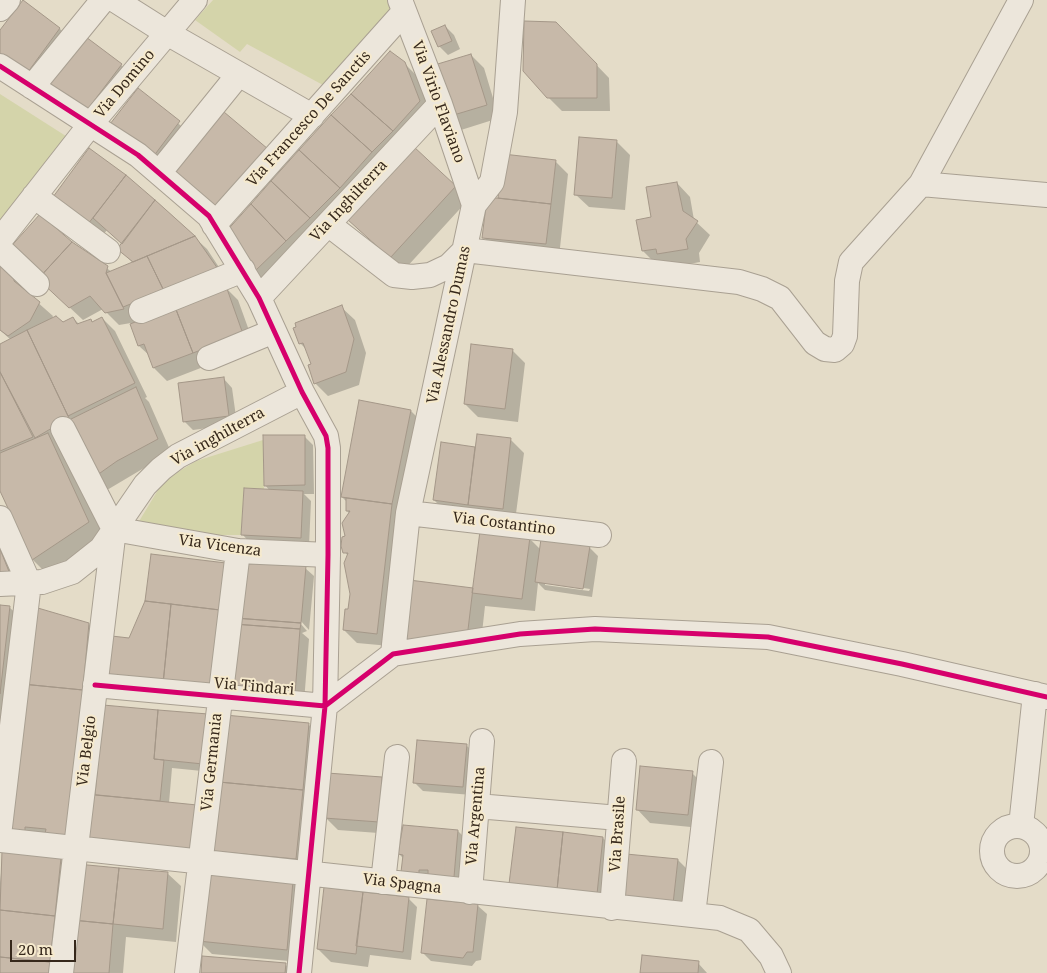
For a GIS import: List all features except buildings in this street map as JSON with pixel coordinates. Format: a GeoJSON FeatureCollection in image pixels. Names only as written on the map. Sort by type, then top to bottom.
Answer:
{"type":"FeatureCollection","features":[{"type":"Feature","properties":{"kind":"street"},"geometry":{"type":"LineString","coordinates":[[0,9],[8,0]]}},
{"type":"Feature","properties":{"kind":"street"},"geometry":{"type":"LineString","coordinates":[[32,87],[103,0]]}},
{"type":"Feature","properties":{"kind":"street"},"geometry":{"type":"LineString","coordinates":[[115,0],[167,33],[312,116]]}},
{"type":"Feature","properties":{"kind":"street","name":"Via Domino"},"geometry":{"type":"LineString","coordinates":[[0,240],[90,125],[196,0]]}},
{"type":"Feature","properties":{"kind":"street","name":"Via Alessandro Dumas"},"geometry":{"type":"LineString","coordinates":[[393,654],[408,513],[466,250],[474,205],[492,182],[505,112],[513,0]]}},
{"type":"Feature","properties":{"kind":"street"},"geometry":{"type":"LineString","coordinates":[[328,224],[394,275],[412,277],[430,275],[449,266],[466,250],[720,280],[754,286],[780,298],[815,343],[825,349],[835,350],[842,344],[845,336],[847,281],[851,262],[921,184],[1021,0]]}},
{"type":"Feature","properties":{"kind":"street","name":"Via Virio Flaviano"},"geometry":{"type":"LineString","coordinates":[[402,6],[440,104],[474,205]]}},
{"type":"Feature","properties":{"kind":"street","name":"Via Francesco De Sanctis"},"geometry":{"type":"LineString","coordinates":[[214,225],[312,116],[402,6]]}},
{"type":"Feature","properties":{"kind":"street"},"geometry":{"type":"LineString","coordinates":[[0,66],[138,155],[208,216],[259,298],[302,392],[321,423],[327,442],[328,556],[325,706],[299,973]]}},
{"type":"Feature","properties":{"kind":"street"},"geometry":{"type":"LineString","coordinates":[[159,173],[239,74]]}},
{"type":"Feature","properties":{"kind":"street","name":"Via Inghilterra"},"geometry":{"type":"LineString","coordinates":[[259,298],[440,104]]}},
{"type":"Feature","properties":{"kind":"street"},"geometry":{"type":"LineString","coordinates":[[921,184],[1047,195]]}},
{"type":"Feature","properties":{"kind":"street"},"geometry":{"type":"LineString","coordinates":[[34,196],[108,251]]}},
{"type":"Feature","properties":{"kind":"street"},"geometry":{"type":"LineString","coordinates":[[0,250],[37,284]]}},
{"type":"Feature","properties":{"kind":"street"},"geometry":{"type":"LineString","coordinates":[[141,310],[243,270]]}},
{"type":"Feature","properties":{"kind":"street"},"geometry":{"type":"LineString","coordinates":[[209,358],[274,331]]}},
{"type":"Feature","properties":{"kind":"street","name":"Via inghilterra"},"geometry":{"type":"LineString","coordinates":[[0,584],[42,582],[72,572],[100,549],[145,485],[178,456],[302,392]]}},
{"type":"Feature","properties":{"kind":"street"},"geometry":{"type":"LineString","coordinates":[[63,429],[114,529]]}},
{"type":"Feature","properties":{"kind":"street","name":"Via Costantino"},"geometry":{"type":"LineString","coordinates":[[408,513],[599,535]]}},
{"type":"Feature","properties":{"kind":"street"},"geometry":{"type":"LineString","coordinates":[[0,518],[29,583],[0,827]]}},
{"type":"Feature","properties":{"kind":"street","name":"Via Vicenza"},"geometry":{"type":"LineString","coordinates":[[114,529],[238,551],[328,556]]}},
{"type":"Feature","properties":{"kind":"street","name":"Via Belgio"},"geometry":{"type":"LineString","coordinates":[[61,973],[114,529]]}},
{"type":"Feature","properties":{"kind":"street","name":"Via Germania"},"geometry":{"type":"LineString","coordinates":[[187,973],[238,551]]}},
{"type":"Feature","properties":{"kind":"street"},"geometry":{"type":"LineString","coordinates":[[325,706],[393,654],[520,634],[595,629],[768,637],[902,664],[1041,696],[1021,826]]}},
{"type":"Feature","properties":{"kind":"street","name":"Via Tindari"},"geometry":{"type":"LineString","coordinates":[[95,684],[325,706]]}},
{"type":"Feature","properties":{"kind":"street","name":"Via Argentina"},"geometry":{"type":"LineString","coordinates":[[470,892],[482,740]]}},
{"type":"Feature","properties":{"kind":"street"},"geometry":{"type":"LineString","coordinates":[[382,882],[397,757]]}},
{"type":"Feature","properties":{"kind":"street","name":"Via Brasile"},"geometry":{"type":"LineString","coordinates":[[612,908],[624,761]]}},
{"type":"Feature","properties":{"kind":"street"},"geometry":{"type":"LineString","coordinates":[[693,915],[711,762]]}},
{"type":"Feature","properties":{"kind":"street"},"geometry":{"type":"LineString","coordinates":[[477,806],[619,818]]}},
{"type":"Feature","properties":{"kind":"street","name":"Via Spagna"},"geometry":{"type":"LineString","coordinates":[[0,840],[612,908],[720,918],[749,930],[771,956],[779,973]]}},
{"type":"Feature","properties":{"kind":"green space"},"geometry":{"type":"Polygon","coordinates":[[[213,0],[390,0],[394,9],[323,85],[247,44],[240,52],[195,20],[213,0]]]}},
{"type":"Feature","properties":{"kind":"green space"},"geometry":{"type":"Polygon","coordinates":[[[0,94],[69,138],[0,227],[0,94]]]}},
{"type":"Feature","properties":{"kind":"green space"},"geometry":{"type":"Polygon","coordinates":[[[263,440],[264,489],[244,488],[241,535],[197,535],[138,523],[161,485],[178,472],[196,461],[263,440]]]}},
{"type":"Feature","properties":{"kind":"cycle path"},"geometry":{"type":"LineString","coordinates":[[0,66],[138,155],[209,216],[259,298],[302,392],[326,436],[328,448],[328,555],[325,706],[299,973]]}},
{"type":"Feature","properties":{"kind":"cycle path"},"geometry":{"type":"LineString","coordinates":[[95,685],[325,706],[393,654],[520,634],[595,629],[768,637],[902,664],[1047,697]]}}]}
